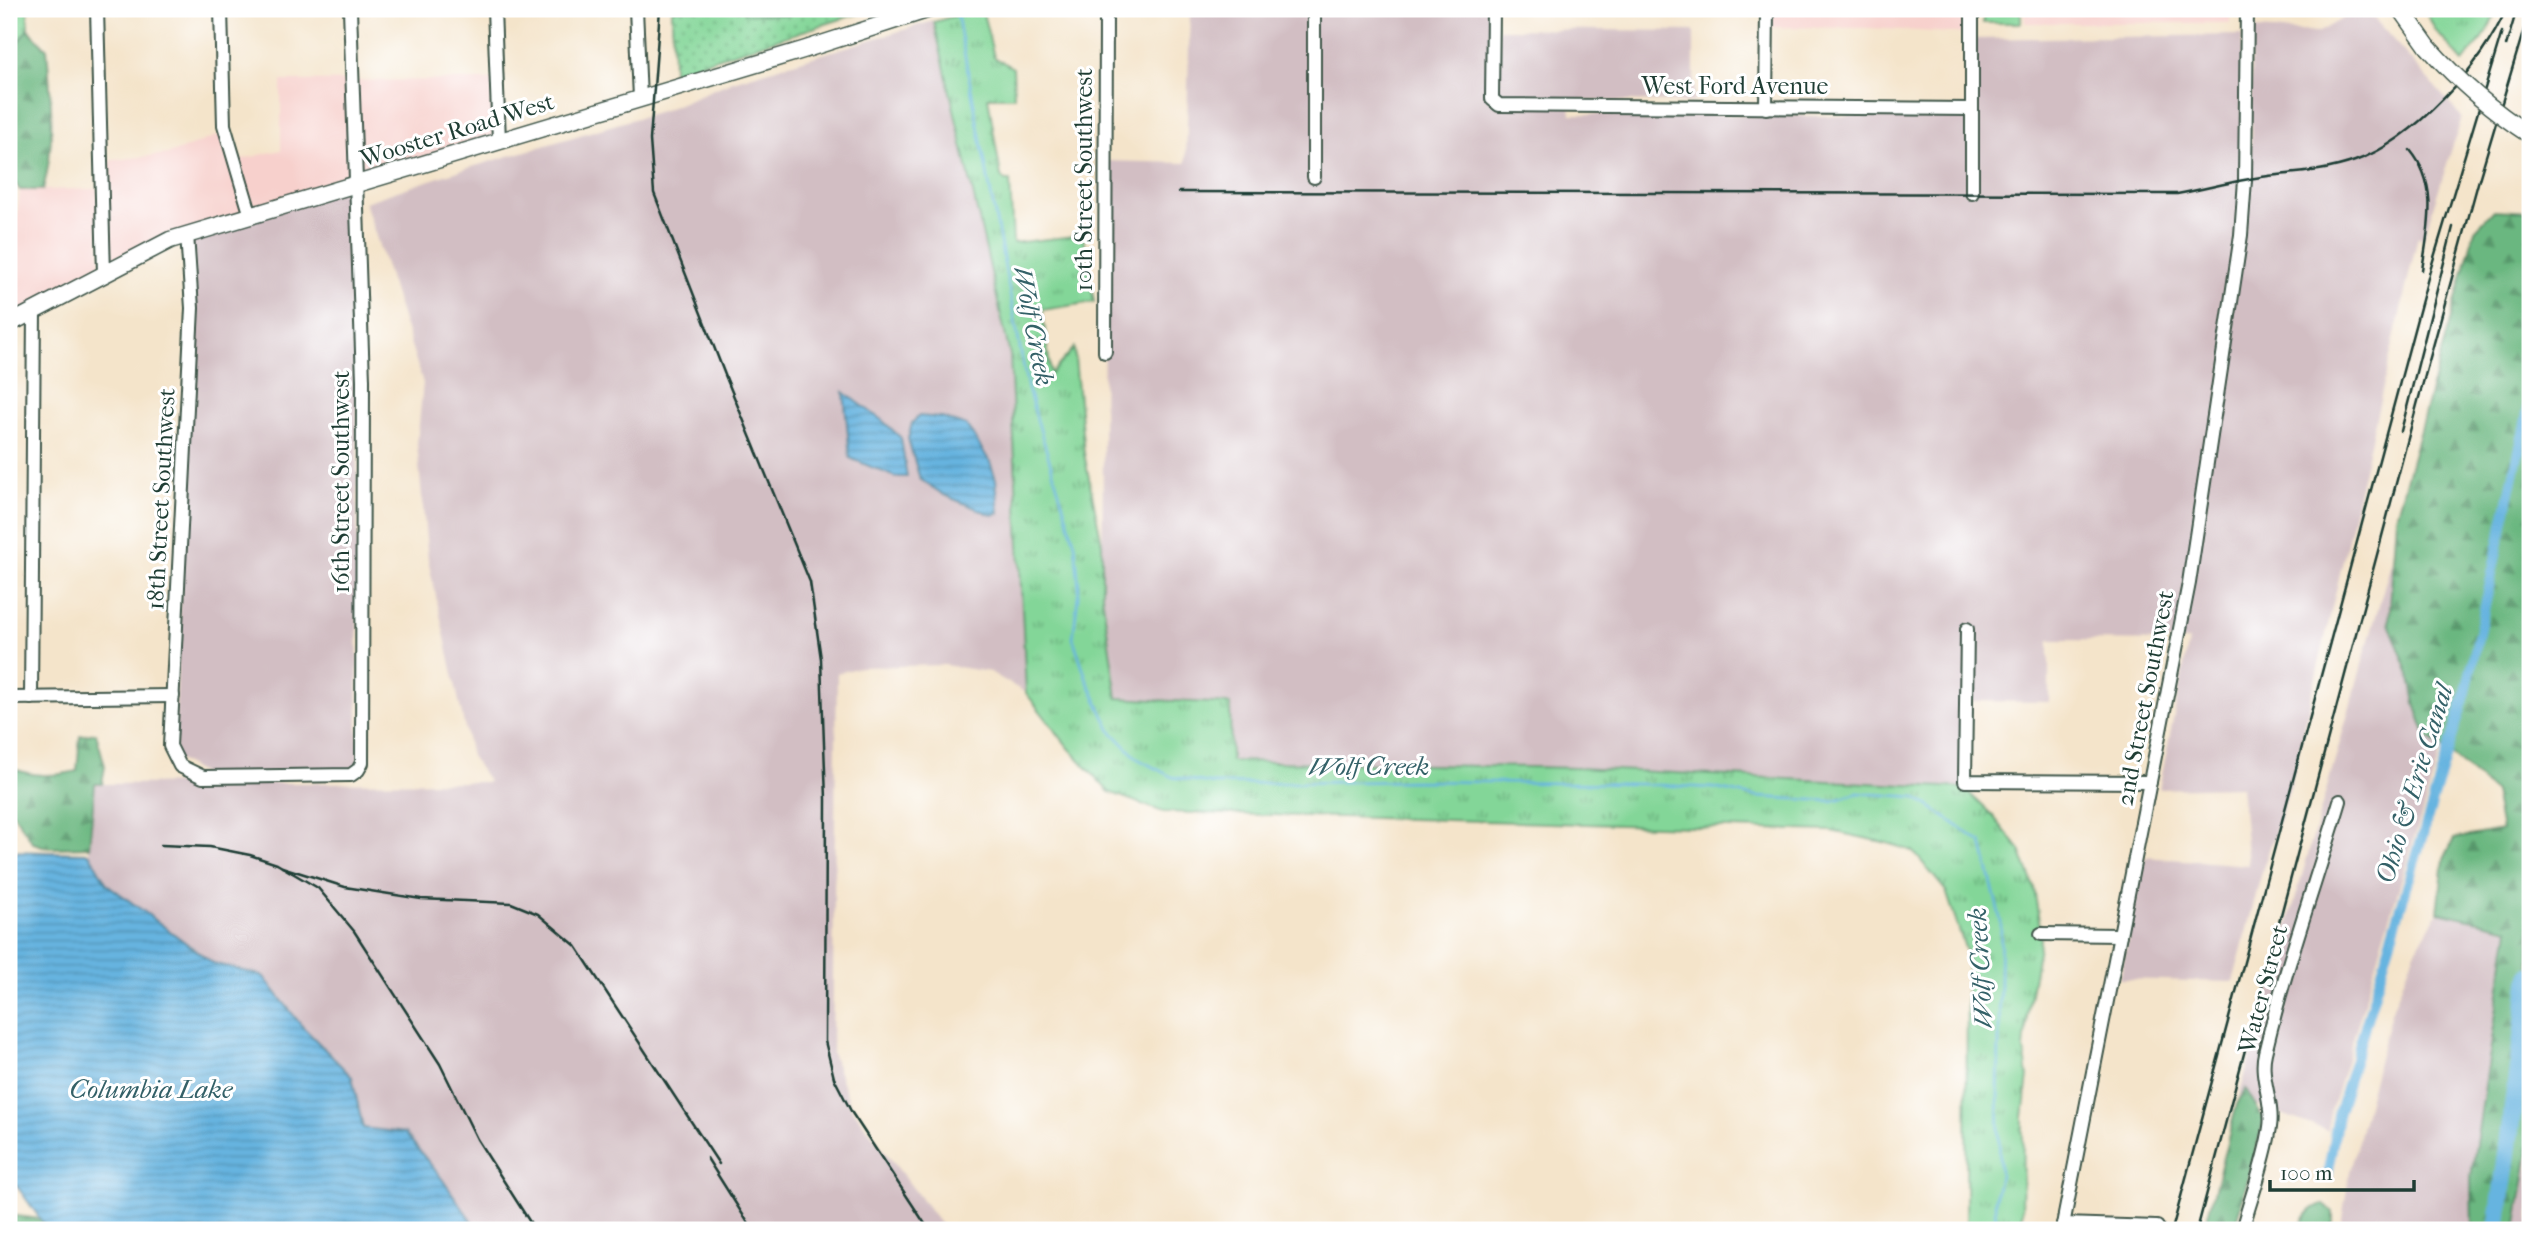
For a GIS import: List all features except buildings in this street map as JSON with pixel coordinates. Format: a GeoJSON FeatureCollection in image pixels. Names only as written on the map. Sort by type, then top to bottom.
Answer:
{"type":"FeatureCollection","features":[{"type":"Feature","properties":{"kind":"main road","name":"Wooster Road West"},"geometry":{"type":"LineString","coordinates":[[9,324],[162,243],[187,234],[930,9]]}},
{"type":"Feature","properties":{"kind":"main road"},"geometry":{"type":"LineString","coordinates":[[2401,9],[2428,47],[2452,74],[2479,99],[2530,135]]}},
{"type":"Feature","properties":{"kind":"street"},"geometry":{"type":"LineString","coordinates":[[97,9],[104,274]]}},
{"type":"Feature","properties":{"kind":"street"},"geometry":{"type":"LineString","coordinates":[[221,9],[224,125],[251,216]]}},
{"type":"Feature","properties":{"kind":"street","name":"16th Street Southwest"},"geometry":{"type":"LineString","coordinates":[[178,763],[194,775],[209,778],[351,775],[362,763],[363,392],[350,9]]}},
{"type":"Feature","properties":{"kind":"street"},"geometry":{"type":"LineString","coordinates":[[494,9],[499,141]]}},
{"type":"Feature","properties":{"kind":"street"},"geometry":{"type":"LineString","coordinates":[[636,9],[640,98]]}},
{"type":"Feature","properties":{"kind":"street","name":"10th Street Southwest"},"geometry":{"type":"LineString","coordinates":[[1105,352],[1106,9]]}},
{"type":"Feature","properties":{"kind":"street"},"geometry":{"type":"LineString","coordinates":[[1314,9],[1314,177]]}},
{"type":"Feature","properties":{"kind":"street","name":"West Ford Avenue"},"geometry":{"type":"LineString","coordinates":[[1493,9],[1492,99],[1499,105],[1971,109]]}},
{"type":"Feature","properties":{"kind":"street"},"geometry":{"type":"LineString","coordinates":[[1766,108],[1767,9]]}},
{"type":"Feature","properties":{"kind":"street"},"geometry":{"type":"LineString","coordinates":[[1972,9],[1972,193]]}},
{"type":"Feature","properties":{"kind":"street","name":"2nd Street Southwest"},"geometry":{"type":"LineString","coordinates":[[2063,1227],[2192,561],[2241,235],[2245,170],[2247,9]]}},
{"type":"Feature","properties":{"kind":"street","name":"18th Street Southwest"},"geometry":{"type":"LineString","coordinates":[[178,763],[170,746],[192,308],[187,234]]}},
{"type":"Feature","properties":{"kind":"street"},"geometry":{"type":"LineString","coordinates":[[31,698],[34,310]]}},
{"type":"Feature","properties":{"kind":"street"},"geometry":{"type":"LineString","coordinates":[[1967,629],[1965,781],[2150,782]]}},
{"type":"Feature","properties":{"kind":"street"},"geometry":{"type":"LineString","coordinates":[[9,698],[173,695]]}},
{"type":"Feature","properties":{"kind":"street","name":"Water Street"},"geometry":{"type":"LineString","coordinates":[[2242,1230],[2271,1125],[2264,1077],[2264,1056],[2291,955],[2316,884],[2340,801]]}},
{"type":"Feature","properties":{"kind":"street"},"geometry":{"type":"LineString","coordinates":[[2041,934],[2120,935]]}},
{"type":"Feature","properties":{"kind":"street"},"geometry":{"type":"LineString","coordinates":[[2063,1227],[2157,1227]]}},
{"type":"Feature","properties":{"kind":"shaded area"},"geometry":{"type":"Polygon","coordinates":[[[1190,9],[1493,9],[1492,99],[1570,106],[1571,114],[1971,117],[1972,39],[2242,35],[2242,188],[2251,189],[2251,29],[2319,32],[2356,11],[2371,15],[2462,117],[2423,239],[2418,236],[2291,785],[2263,868],[2233,982],[2120,979],[2145,857],[2248,865],[2241,787],[2159,789],[2189,641],[2049,640],[2049,702],[1966,701],[1964,788],[1578,768],[1230,761],[1229,704],[1117,698],[1102,595],[1105,161],[1186,163],[1190,9]]]}},
{"type":"Feature","properties":{"kind":"shaded area"},"geometry":{"type":"Polygon","coordinates":[[[1767,9],[1972,9],[1969,34],[1868,28],[1767,27],[1767,9]]]}},
{"type":"Feature","properties":{"kind":"shaded area"},"geometry":{"type":"Polygon","coordinates":[[[2024,9],[2230,9],[2230,23],[2025,23],[2024,9]]]}},
{"type":"Feature","properties":{"kind":"shaded area"},"geometry":{"type":"Polygon","coordinates":[[[933,21],[1010,355],[1026,693],[990,672],[944,665],[860,667],[837,673],[832,1053],[851,1107],[945,1230],[478,1230],[440,1176],[363,1128],[352,1077],[302,1026],[263,976],[213,963],[107,884],[89,853],[95,784],[489,782],[471,756],[428,560],[417,444],[423,383],[365,202],[445,175],[664,110],[733,81],[933,21]]]}},
{"type":"Feature","properties":{"kind":"shaded area"},"geometry":{"type":"Polygon","coordinates":[[[1498,29],[1694,31],[1694,102],[1499,100],[1498,29]]]}},
{"type":"Feature","properties":{"kind":"shaded area"},"geometry":{"type":"Polygon","coordinates":[[[496,80],[499,141],[251,216],[234,161],[281,150],[281,81],[496,80]]]}},
{"type":"Feature","properties":{"kind":"shaded area"},"geometry":{"type":"Polygon","coordinates":[[[222,134],[246,212],[107,268],[106,161],[169,154],[222,134]]]}},
{"type":"Feature","properties":{"kind":"shaded area"},"geometry":{"type":"Polygon","coordinates":[[[356,185],[358,770],[209,778],[174,757],[192,308],[187,234],[356,185]]]}},
{"type":"Feature","properties":{"kind":"shaded area"},"geometry":{"type":"Polygon","coordinates":[[[97,189],[100,272],[9,322],[9,220],[17,220],[20,190],[97,189]]]}},
{"type":"Feature","properties":{"kind":"shaded area"},"geometry":{"type":"Polygon","coordinates":[[[2394,552],[2389,623],[2409,674],[2416,707],[2427,737],[2442,747],[2329,1118],[2328,1131],[2257,1105],[2246,1089],[2237,1104],[2394,552]]]}},
{"type":"Feature","properties":{"kind":"shaded area"},"geometry":{"type":"Polygon","coordinates":[[[2438,912],[2509,927],[2471,1177],[2472,1230],[2340,1230],[2350,1171],[2391,1012],[2414,954],[2438,912]]]}},
{"type":"Feature","properties":{"kind":"shaded area"},"geometry":{"type":"Polygon","coordinates":[[[2530,1145],[2530,1230],[2516,1230],[2524,1175],[2530,1145]]]}},
{"type":"Feature","properties":{"kind":"green space"},"geometry":{"type":"Polygon","coordinates":[[[9,9],[28,9],[28,29],[15,46],[15,74],[9,75],[9,9]]]}},
{"type":"Feature","properties":{"kind":"green space"},"geometry":{"type":"Polygon","coordinates":[[[672,9],[873,9],[673,72],[672,9]]]}},
{"type":"Feature","properties":{"kind":"green space"},"geometry":{"type":"Polygon","coordinates":[[[744,9],[807,9],[787,15],[744,14],[744,9]]]}},
{"type":"Feature","properties":{"kind":"green space"},"geometry":{"type":"Polygon","coordinates":[[[982,9],[994,57],[1013,68],[1014,97],[988,97],[1001,177],[1010,181],[1013,243],[1083,235],[1094,302],[1042,310],[1051,374],[1074,348],[1084,453],[1102,544],[1102,595],[1117,698],[1230,704],[1231,761],[1578,768],[1964,788],[1993,816],[2020,850],[2034,888],[2041,934],[2024,1049],[2028,1076],[2023,1117],[2022,1230],[1966,1230],[1967,954],[1946,891],[1913,851],[1831,831],[1163,812],[1109,792],[1069,748],[1026,693],[1010,355],[934,22],[982,9]]]}},
{"type":"Feature","properties":{"kind":"green space"},"geometry":{"type":"Polygon","coordinates":[[[1983,9],[2021,9],[2021,23],[1983,23],[1983,9]]]}},
{"type":"Feature","properties":{"kind":"green space"},"geometry":{"type":"Polygon","coordinates":[[[2425,9],[2497,9],[2487,32],[2463,62],[2435,30],[2425,9]]]}},
{"type":"Feature","properties":{"kind":"green space"},"geometry":{"type":"Polygon","coordinates":[[[28,29],[47,49],[51,137],[43,190],[20,190],[11,177],[9,162],[9,75],[15,74],[15,46],[28,29]]]}},
{"type":"Feature","properties":{"kind":"green space"},"geometry":{"type":"Polygon","coordinates":[[[2494,210],[2530,212],[2530,1145],[2516,1230],[2472,1230],[2471,1177],[2509,928],[2438,912],[2444,859],[2454,839],[2501,830],[2494,792],[2427,737],[2416,707],[2409,674],[2389,623],[2396,517],[2475,230],[2494,210]]]}},
{"type":"Feature","properties":{"kind":"green space"},"geometry":{"type":"Polygon","coordinates":[[[96,733],[105,766],[102,784],[95,784],[89,847],[49,848],[33,843],[9,807],[9,767],[43,775],[77,771],[80,736],[96,733]]]}},
{"type":"Feature","properties":{"kind":"green space"},"geometry":{"type":"Polygon","coordinates":[[[2246,1089],[2264,1120],[2234,1230],[2204,1230],[2237,1104],[2246,1089]]]}},
{"type":"Feature","properties":{"kind":"green space"},"geometry":{"type":"Polygon","coordinates":[[[2323,1204],[2333,1212],[2333,1223],[2325,1230],[2298,1230],[2311,1211],[2323,1204]]]}},
{"type":"Feature","properties":{"kind":"green space"},"geometry":{"type":"Polygon","coordinates":[[[9,1215],[40,1219],[48,1230],[9,1230],[9,1215]]]}},
{"type":"Feature","properties":{"kind":"water"},"geometry":{"type":"Polygon","coordinates":[[[844,392],[901,438],[907,477],[895,477],[850,458],[844,392]]]}},
{"type":"Feature","properties":{"kind":"water"},"geometry":{"type":"Polygon","coordinates":[[[919,416],[942,418],[967,426],[990,462],[996,479],[999,513],[992,515],[944,495],[920,479],[908,439],[912,423],[919,416]]]}},
{"type":"Feature","properties":{"kind":"water","name":"Columbia Lake"},"geometry":{"type":"Polygon","coordinates":[[[9,851],[89,853],[107,884],[213,963],[263,976],[302,1026],[352,1077],[363,1128],[405,1133],[440,1176],[478,1230],[48,1230],[19,1189],[9,1180],[9,851]]]}},
{"type":"Feature","properties":{"kind":"waterway","name":"Wolf Creek"},"geometry":{"type":"LineString","coordinates":[[956,9],[1028,390],[1075,544],[1079,588],[1073,638],[1087,680],[1111,731],[1138,759],[1172,777],[1215,784],[1415,781],[1640,784],[1713,788],[1756,797],[1832,801],[1858,793],[1916,797],[1982,843],[2001,922],[1998,1095],[2000,1174],[1995,1200],[1996,1230]]}},
{"type":"Feature","properties":{"kind":"waterway","name":"Ohio & Erie Canal"},"geometry":{"type":"LineString","coordinates":[[2327,1176],[2338,1115],[2466,692],[2530,401]]}},
{"type":"Feature","properties":{"kind":"waterway"},"geometry":{"type":"LineString","coordinates":[[2497,1230],[2530,976]]}},
{"type":"Feature","properties":{"kind":"railway"},"geometry":{"type":"LineString","coordinates":[[660,9],[650,140],[654,193],[810,582],[821,659],[826,799],[825,1041],[834,1078],[852,1113],[929,1230]]}},
{"type":"Feature","properties":{"kind":"railway"},"geometry":{"type":"LineString","coordinates":[[1179,192],[2177,194],[2250,179],[2332,168],[2377,151],[2423,118],[2464,76],[2495,31],[2506,9]]}},
{"type":"Feature","properties":{"kind":"railway"},"geometry":{"type":"LineString","coordinates":[[2506,46],[2517,9]]}},
{"type":"Feature","properties":{"kind":"railway"},"geometry":{"type":"LineString","coordinates":[[2197,1230],[2418,401],[2478,183],[2530,9]]}},
{"type":"Feature","properties":{"kind":"railway"},"geometry":{"type":"LineString","coordinates":[[2172,1230],[2429,274],[2502,32]]}},
{"type":"Feature","properties":{"kind":"railway"},"geometry":{"type":"LineString","coordinates":[[2410,150],[2419,164],[2429,193],[2429,223],[2422,270]]}},
{"type":"Feature","properties":{"kind":"railway"},"geometry":{"type":"LineString","coordinates":[[2401,431],[2453,227]]}},
{"type":"Feature","properties":{"kind":"railway"},"geometry":{"type":"LineString","coordinates":[[161,845],[210,847],[250,855],[277,864],[318,888],[354,931],[440,1064],[477,1139],[535,1230]]}},
{"type":"Feature","properties":{"kind":"railway"},"geometry":{"type":"LineString","coordinates":[[282,867],[345,887],[421,899],[511,903],[538,914],[576,946],[719,1164]]}},
{"type":"Feature","properties":{"kind":"railway"},"geometry":{"type":"LineString","coordinates":[[707,1158],[750,1226]]}}]}
